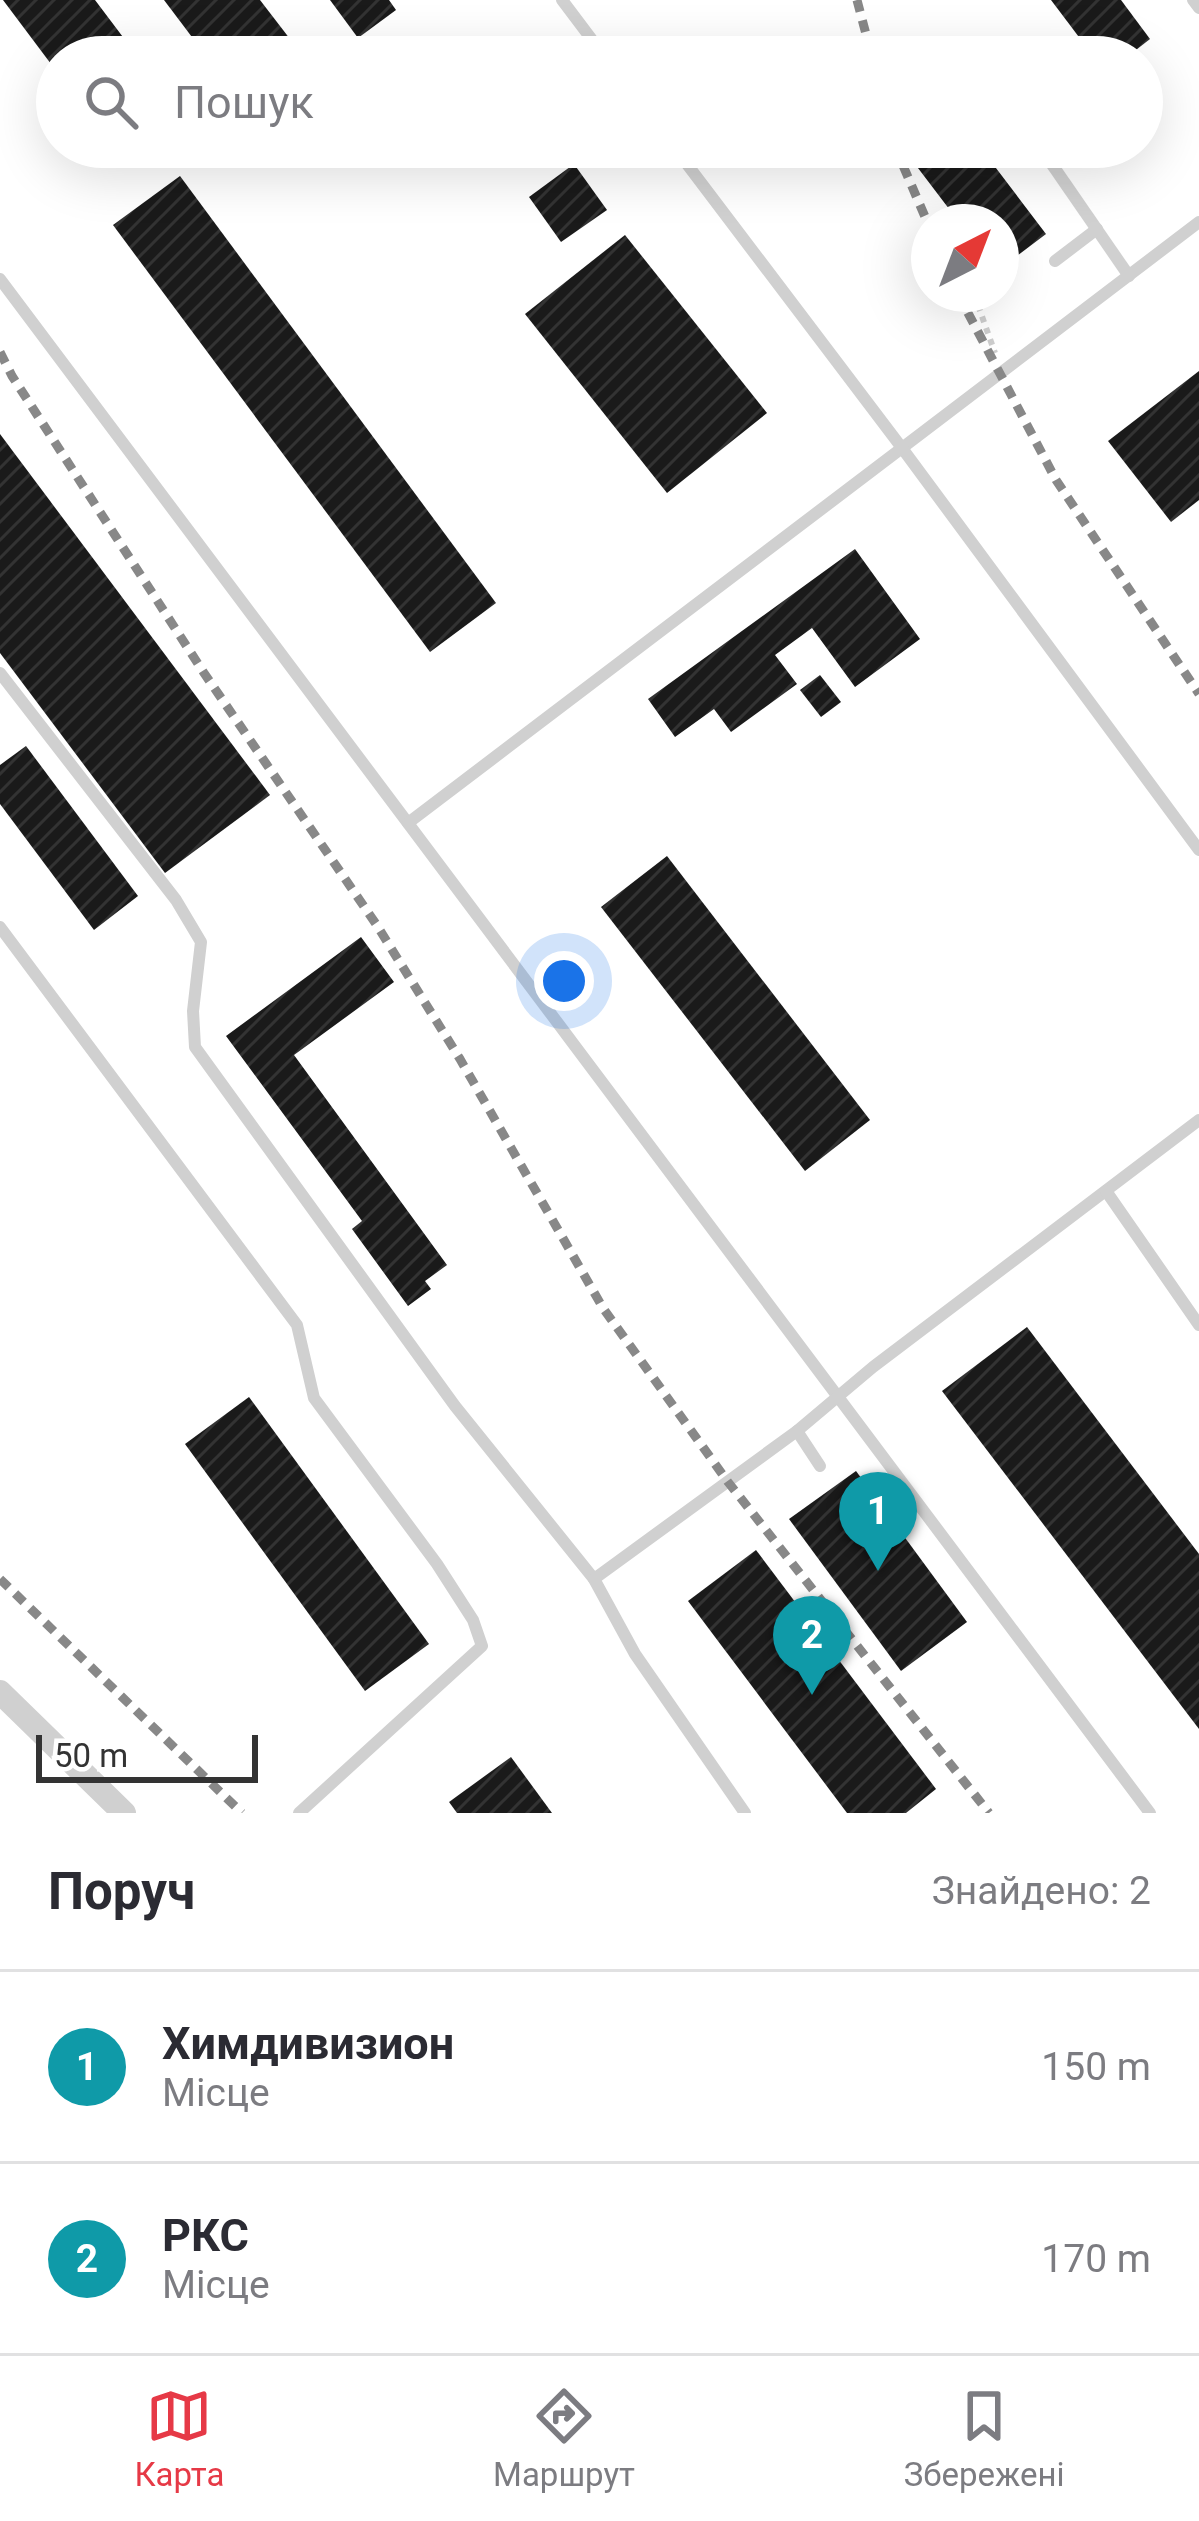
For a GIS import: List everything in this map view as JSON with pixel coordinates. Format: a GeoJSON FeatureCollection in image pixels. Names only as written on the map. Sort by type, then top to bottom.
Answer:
{"type":"FeatureCollection","features":[{"type":"Feature","properties":{"kind":"street"},"geometry":{"type":"LineString","coordinates":[[0,1692],[124,1813]]}},
{"type":"Feature","properties":{"kind":"lane"},"geometry":{"type":"LineString","coordinates":[[562,0],[589,36]]}},
{"type":"Feature","properties":{"kind":"lane"},"geometry":{"type":"LineString","coordinates":[[1193,0],[1199,8]]}},
{"type":"Feature","properties":{"kind":"lane"},"geometry":{"type":"LineString","coordinates":[[690,168],[1199,850]]}},
{"type":"Feature","properties":{"kind":"lane"},"geometry":{"type":"LineString","coordinates":[[1054,168],[1129,276]]}},
{"type":"Feature","properties":{"kind":"lane"},"geometry":{"type":"LineString","coordinates":[[408,823],[1199,222]]}},
{"type":"Feature","properties":{"kind":"lane"},"geometry":{"type":"LineString","coordinates":[[1055,261],[1096,229]]}},
{"type":"Feature","properties":{"kind":"lane"},"geometry":{"type":"LineString","coordinates":[[0,279],[1150,1813]]}},
{"type":"Feature","properties":{"kind":"lane"},"geometry":{"type":"LineString","coordinates":[[0,673],[176,900],[202,942],[193,1011],[195,1047],[454,1406],[594,1580],[635,1654],[745,1813]]}},
{"type":"Feature","properties":{"kind":"lane"},"geometry":{"type":"LineString","coordinates":[[0,927],[297,1324],[314,1398],[437,1564],[473,1620],[482,1646],[299,1813]]}},
{"type":"Feature","properties":{"kind":"lane"},"geometry":{"type":"LineString","coordinates":[[594,1580],[797,1431],[873,1367],[1199,1120]]}},
{"type":"Feature","properties":{"kind":"lane"},"geometry":{"type":"LineString","coordinates":[[1106,1191],[1199,1325]]}},
{"type":"Feature","properties":{"kind":"lane"},"geometry":{"type":"LineString","coordinates":[[797,1431],[820,1466]]}},
{"type":"Feature","properties":{"kind":"path"},"geometry":{"type":"LineString","coordinates":[[980,312],[995,344],[993,380]]}},
{"type":"Feature","properties":{"kind":"building"},"geometry":{"type":"Polygon","coordinates":[[[3,0],[95,0],[122,36],[36,36],[36,44],[3,0]]]}},
{"type":"Feature","properties":{"kind":"building"},"geometry":{"type":"Polygon","coordinates":[[[164,0],[260,0],[288,36],[191,36],[164,0]]]}},
{"type":"Feature","properties":{"kind":"building"},"geometry":{"type":"Polygon","coordinates":[[[330,0],[389,0],[396,10],[357,36],[330,0]]]}},
{"type":"Feature","properties":{"kind":"building"},"geometry":{"type":"Polygon","coordinates":[[[1051,0],[1121,0],[1148,36],[1078,36],[1051,0]]]}},
{"type":"Feature","properties":{"kind":"building"},"geometry":{"type":"Polygon","coordinates":[[[569,168],[577,168],[607,210],[561,242],[529,197],[569,168]]]}},
{"type":"Feature","properties":{"kind":"building"},"geometry":{"type":"Polygon","coordinates":[[[918,168],[996,168],[1046,234],[1019,254],[1019,204],[945,204],[918,168]]]}},
{"type":"Feature","properties":{"kind":"building"},"geometry":{"type":"Polygon","coordinates":[[[180,176],[496,603],[430,652],[113,225],[180,176]]]}},
{"type":"Feature","properties":{"kind":"building"},"geometry":{"type":"Polygon","coordinates":[[[625,235],[767,413],[667,493],[525,314],[625,235]]]}},
{"type":"Feature","properties":{"kind":"building"},"geometry":{"type":"Polygon","coordinates":[[[1199,371],[1199,500],[1171,522],[1108,441],[1199,371]]]}},
{"type":"Feature","properties":{"kind":"building"},"geometry":{"type":"Polygon","coordinates":[[[0,434],[270,795],[165,873],[0,653],[0,434]]]}},
{"type":"Feature","properties":{"kind":"building"},"geometry":{"type":"Polygon","coordinates":[[[855,549],[920,639],[855,687],[812,628],[775,655],[797,684],[731,732],[714,709],[675,737],[648,699],[855,549]]]}},
{"type":"Feature","properties":{"kind":"building"},"geometry":{"type":"Polygon","coordinates":[[[820,675],[841,702],[821,717],[800,690],[820,675]]]}},
{"type":"Feature","properties":{"kind":"building"},"geometry":{"type":"Polygon","coordinates":[[[26,746],[138,896],[94,930],[0,804],[0,765],[26,746]]]}},
{"type":"Feature","properties":{"kind":"building"},"geometry":{"type":"Polygon","coordinates":[[[667,856],[870,1120],[805,1171],[601,907],[667,856]]]}},
{"type":"Feature","properties":{"kind":"building"},"geometry":{"type":"Polygon","coordinates":[[[361,937],[394,982],[294,1055],[447,1265],[425,1281],[431,1289],[408,1306],[352,1229],[362,1221],[226,1036],[361,937]]]}},
{"type":"Feature","properties":{"kind":"building"},"geometry":{"type":"Polygon","coordinates":[[[1027,1327],[1199,1554],[1199,1729],[942,1391],[1027,1327]]]}},
{"type":"Feature","properties":{"kind":"building"},"geometry":{"type":"Polygon","coordinates":[[[249,1397],[429,1644],[365,1691],[185,1444],[249,1397]]]}},
{"type":"Feature","properties":{"kind":"building"},"geometry":{"type":"Polygon","coordinates":[[[856,1471],[967,1622],[901,1671],[789,1519],[856,1471]]]}},
{"type":"Feature","properties":{"kind":"building"},"geometry":{"type":"Polygon","coordinates":[[[756,1550],[936,1789],[906,1813],[847,1813],[688,1601],[756,1550]]]}},
{"type":"Feature","properties":{"kind":"building"},"geometry":{"type":"Polygon","coordinates":[[[511,1757],[552,1813],[457,1813],[449,1802],[511,1757]]]}},
{"type":"Feature","properties":{"kind":"railway"},"geometry":{"type":"LineString","coordinates":[[857,0],[866,36]]}},
{"type":"Feature","properties":{"kind":"railway"},"geometry":{"type":"LineString","coordinates":[[904,168],[920,204]]}},
{"type":"Feature","properties":{"kind":"railway"},"geometry":{"type":"LineString","coordinates":[[967,312],[1056,480],[1199,694]]}},
{"type":"Feature","properties":{"kind":"railway"},"geometry":{"type":"LineString","coordinates":[[0,352],[204,673],[376,924],[460,1059],[603,1308],[728,1482],[989,1813]]}},
{"type":"Feature","properties":{"kind":"railway"},"geometry":{"type":"LineString","coordinates":[[0,1579],[242,1813]]}},
{"type":"Feature","properties":{"kind":"place","name":"Химдивизион"},"geometry":{"type":"Point","coordinates":[878,1571]}},
{"type":"Feature","properties":{"kind":"place","name":"РКС"},"geometry":{"type":"Point","coordinates":[812,1695]}}]}
